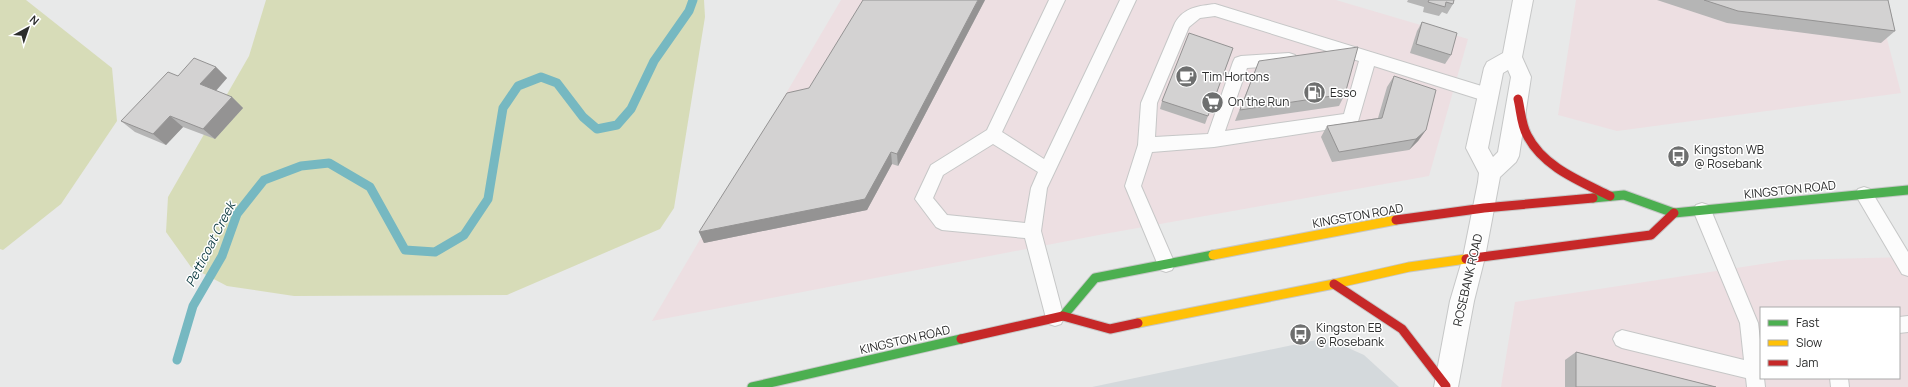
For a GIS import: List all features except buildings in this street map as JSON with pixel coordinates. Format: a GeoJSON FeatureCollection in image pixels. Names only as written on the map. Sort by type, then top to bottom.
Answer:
{"type":"FeatureCollection","features":[{"type":"Feature","properties":{"kind":"main road"},"geometry":{"type":"LineString","coordinates":[[1518,99],[1527,135],[1534,147],[1551,163],[1610,196]]}},
{"type":"Feature","properties":{"kind":"main road","name":"KINGSTON ROAD"},"geometry":{"type":"LineString","coordinates":[[1059,317],[1095,278],[1396,220],[1484,208],[1624,195],[1674,213],[1908,190]]}},
{"type":"Feature","properties":{"kind":"main road","name":"KINGSTON ROAD"},"geometry":{"type":"LineString","coordinates":[[752,387],[1059,317],[1110,328],[1334,284],[1409,267],[1651,234],[1674,213]]}},
{"type":"Feature","properties":{"kind":"main road"},"geometry":{"type":"LineString","coordinates":[[1334,284],[1402,329],[1446,386]]}},
{"type":"Feature","properties":{"kind":"street"},"geometry":{"type":"LineString","coordinates":[[1512,57],[1494,68],[1477,148],[1490,173],[1508,156],[1521,77],[1512,57],[1523,0]]}},
{"type":"Feature","properties":{"kind":"street","name":"ROSEBANK ROAD"},"geometry":{"type":"LineString","coordinates":[[1446,386],[1462,301],[1474,257],[1490,173]]}},
{"type":"Feature","properties":{"kind":"lane"},"geometry":{"type":"LineString","coordinates":[[1032,231],[942,222],[924,199],[937,170],[993,135],[1057,0]]}},
{"type":"Feature","properties":{"kind":"lane"},"geometry":{"type":"LineString","coordinates":[[1059,317],[1032,231],[1039,188],[1128,0]]}},
{"type":"Feature","properties":{"kind":"lane"},"geometry":{"type":"LineString","coordinates":[[1166,264],[1133,186],[1146,146],[1149,103],[1183,22],[1196,12],[1215,10],[1310,56]]}},
{"type":"Feature","properties":{"kind":"lane"},"geometry":{"type":"LineString","coordinates":[[1214,140],[1241,62],[1310,56],[1368,57],[1488,94]]}},
{"type":"Feature","properties":{"kind":"lane"},"geometry":{"type":"LineString","coordinates":[[1146,146],[1214,140],[1351,120],[1368,57]]}},
{"type":"Feature","properties":{"kind":"lane"},"geometry":{"type":"LineString","coordinates":[[1308,126],[1311,110]]}},
{"type":"Feature","properties":{"kind":"lane"},"geometry":{"type":"LineString","coordinates":[[1265,132],[1270,116]]}},
{"type":"Feature","properties":{"kind":"lane"},"geometry":{"type":"LineString","coordinates":[[993,135],[1048,170]]}},
{"type":"Feature","properties":{"kind":"lane"},"geometry":{"type":"LineString","coordinates":[[1864,194],[1908,268]]}},
{"type":"Feature","properties":{"kind":"lane"},"geometry":{"type":"LineString","coordinates":[[1622,339],[1755,379],[1749,323],[1702,210]]}},
{"type":"Feature","properties":{"kind":"shaded area"},"geometry":{"type":"Polygon","coordinates":[[[841,0],[1336,0],[1468,39],[1429,176],[1104,234],[652,321],[841,0]]]}},
{"type":"Feature","properties":{"kind":"shaded area"},"geometry":{"type":"Polygon","coordinates":[[[1576,0],[1877,0],[1901,93],[1617,131],[1558,115],[1576,0]]]}},
{"type":"Feature","properties":{"kind":"shaded area"},"geometry":{"type":"Polygon","coordinates":[[[1908,257],[1908,387],[1501,387],[1515,302],[1788,260],[1908,257]]]}},
{"type":"Feature","properties":{"kind":"shaded area"},"geometry":{"type":"Polygon","coordinates":[[[1326,338],[1364,355],[1399,387],[1092,387],[1326,338]]]}},
{"type":"Feature","properties":{"kind":"green space"},"geometry":{"type":"Polygon","coordinates":[[[0,0],[26,0],[112,68],[117,121],[61,204],[3,250],[0,249],[0,0]]]}},
{"type":"Feature","properties":{"kind":"green space"},"geometry":{"type":"Polygon","coordinates":[[[266,0],[704,0],[705,17],[674,208],[660,229],[507,295],[294,296],[227,286],[191,267],[166,232],[168,197],[249,56],[266,0]]]}},
{"type":"Feature","properties":{"kind":"waterway","name":"Petticoat Creek"},"geometry":{"type":"LineString","coordinates":[[177,360],[193,306],[222,256],[237,214],[264,180],[301,166],[329,163],[370,187],[405,250],[435,252],[464,235],[488,199],[503,108],[518,86],[541,77],[557,83],[583,117],[597,129],[617,125],[631,109],[654,61],[689,11],[693,0]]}},
{"type":"Feature","properties":{"kind":"traffic: fast"},"geometry":{"type":"LineString","coordinates":[[1593,198],[1624,195],[1674,213],[1908,190]]}},
{"type":"Feature","properties":{"kind":"traffic: fast"},"geometry":{"type":"LineString","coordinates":[[1063,316],[1095,278],[1213,255]]}},
{"type":"Feature","properties":{"kind":"traffic: fast"},"geometry":{"type":"LineString","coordinates":[[752,387],[961,339]]}},
{"type":"Feature","properties":{"kind":"traffic: slow"},"geometry":{"type":"LineString","coordinates":[[1213,255],[1396,220]]}},
{"type":"Feature","properties":{"kind":"traffic: slow"},"geometry":{"type":"LineString","coordinates":[[1138,323],[1334,284],[1409,267],[1466,259]]}},
{"type":"Feature","properties":{"kind":"traffic: jam"},"geometry":{"type":"LineString","coordinates":[[1518,99],[1525,131],[1542,156],[1563,172],[1610,196]]}},
{"type":"Feature","properties":{"kind":"traffic: jam"},"geometry":{"type":"LineString","coordinates":[[1396,220],[1484,208],[1593,198]]}},
{"type":"Feature","properties":{"kind":"traffic: jam"},"geometry":{"type":"LineString","coordinates":[[1466,259],[1651,235],[1674,213]]}},
{"type":"Feature","properties":{"kind":"traffic: jam"},"geometry":{"type":"LineString","coordinates":[[1334,284],[1402,329],[1446,386]]}},
{"type":"Feature","properties":{"kind":"traffic: jam"},"geometry":{"type":"LineString","coordinates":[[961,339],[1063,316],[1110,329],[1138,323]]}},
{"type":"Feature","properties":{"kind":"place","name":"Tim Hortons"},"geometry":{"type":"Point","coordinates":[1187,77]}},
{"type":"Feature","properties":{"kind":"place","name":"Esso"},"geometry":{"type":"Point","coordinates":[1315,93]}},
{"type":"Feature","properties":{"kind":"place","name":"On the Run"},"geometry":{"type":"Point","coordinates":[1212,102]}},
{"type":"Feature","properties":{"kind":"place","name":"Kingston WB @ Rosebank"},"geometry":{"type":"Point","coordinates":[1678,157]}},
{"type":"Feature","properties":{"kind":"place","name":"Kingston EB @ Rosebank"},"geometry":{"type":"Point","coordinates":[1301,335]}}]}
